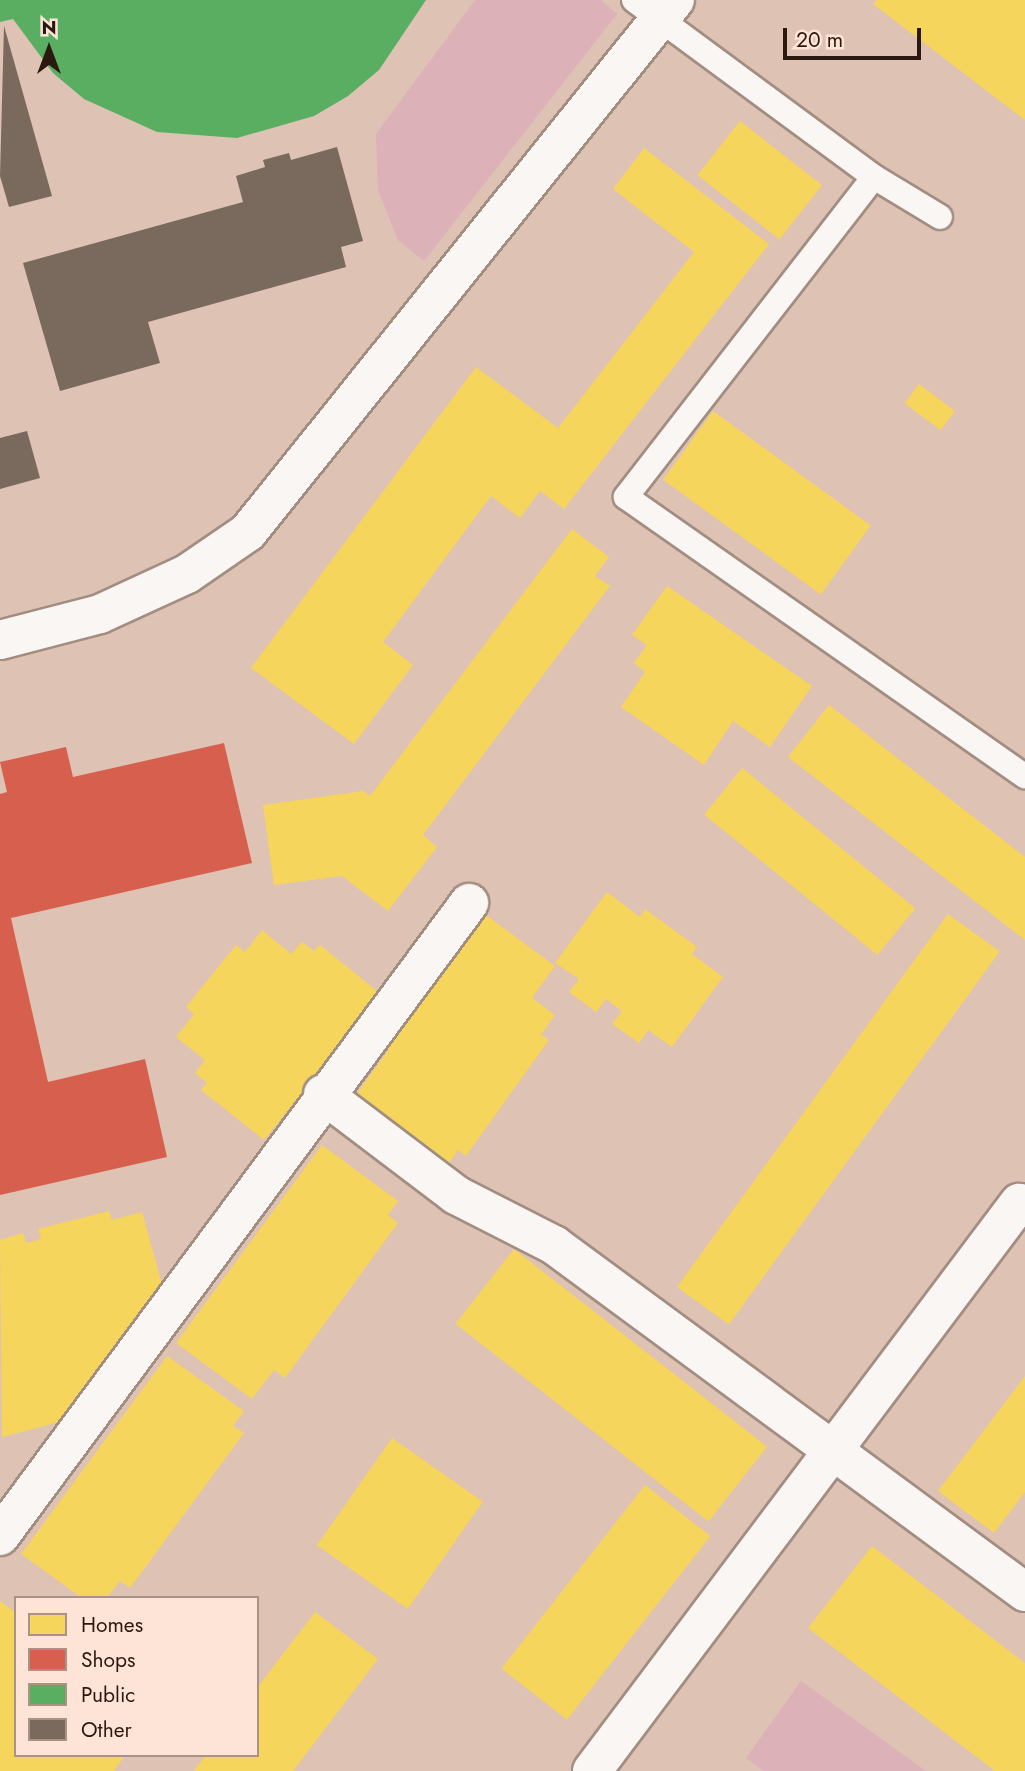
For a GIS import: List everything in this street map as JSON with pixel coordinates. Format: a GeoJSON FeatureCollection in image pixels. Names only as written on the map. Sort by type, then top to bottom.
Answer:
{"type":"FeatureCollection","features":[{"type":"Feature","properties":{"kind":"street"},"geometry":{"type":"LineString","coordinates":[[0,640],[100,614],[187,574],[248,532],[655,7]]}},
{"type":"Feature","properties":{"kind":"street"},"geometry":{"type":"LineString","coordinates":[[0,1536],[323,1094],[469,903]]}},
{"type":"Feature","properties":{"kind":"street"},"geometry":{"type":"LineString","coordinates":[[323,1094],[456,1195],[554,1245],[1025,1592]]}},
{"type":"Feature","properties":{"kind":"street"},"geometry":{"type":"LineString","coordinates":[[592,1771],[1019,1203]]}},
{"type":"Feature","properties":{"kind":"lane"},"geometry":{"type":"LineString","coordinates":[[655,7],[874,177],[940,217]]}},
{"type":"Feature","properties":{"kind":"lane"},"geometry":{"type":"LineString","coordinates":[[874,177],[626,497],[1025,776]]}},
{"type":"Feature","properties":{"kind":"shaded area"},"geometry":{"type":"Polygon","coordinates":[[[475,0],[601,0],[617,14],[424,261],[398,240],[378,190],[376,134],[475,0]]]}},
{"type":"Feature","properties":{"kind":"shaded area"},"geometry":{"type":"Polygon","coordinates":[[[801,1681],[926,1771],[764,1771],[746,1758],[801,1681]]]}},
{"type":"Feature","properties":{"kind":"building: Homes"},"geometry":{"type":"Polygon","coordinates":[[[877,0],[1025,0],[1025,120],[873,4],[877,0]]]}},
{"type":"Feature","properties":{"kind":"building: Homes"},"geometry":{"type":"Polygon","coordinates":[[[740,121],[822,185],[779,239],[698,175],[740,121]]]}},
{"type":"Feature","properties":{"kind":"building: Homes"},"geometry":{"type":"Polygon","coordinates":[[[644,148],[769,244],[564,509],[540,491],[520,518],[491,496],[383,642],[413,665],[354,744],[251,668],[476,367],[558,428],[694,252],[613,189],[644,148]]]}},
{"type":"Feature","properties":{"kind":"building: Homes"},"geometry":{"type":"Polygon","coordinates":[[[919,384],[955,411],[940,430],[905,403],[919,384]]]}},
{"type":"Feature","properties":{"kind":"building: Homes"},"geometry":{"type":"Polygon","coordinates":[[[713,411],[871,526],[821,594],[663,480],[713,411]]]}},
{"type":"Feature","properties":{"kind":"building: Homes"},"geometry":{"type":"Polygon","coordinates":[[[572,529],[609,557],[595,576],[610,586],[423,835],[437,847],[388,911],[342,876],[274,885],[263,805],[363,791],[370,796],[572,529]]]}},
{"type":"Feature","properties":{"kind":"building: Homes"},"geometry":{"type":"Polygon","coordinates":[[[667,586],[812,686],[770,747],[733,721],[704,765],[621,707],[645,672],[634,663],[647,645],[632,635],[667,586]]]}},
{"type":"Feature","properties":{"kind":"building: Homes"},"geometry":{"type":"Polygon","coordinates":[[[829,705],[1025,857],[1025,940],[788,757],[829,705]]]}},
{"type":"Feature","properties":{"kind":"building: Homes"},"geometry":{"type":"Polygon","coordinates":[[[742,768],[915,908],[878,955],[704,815],[742,768]]]}},
{"type":"Feature","properties":{"kind":"building: Homes"},"geometry":{"type":"Polygon","coordinates":[[[607,892],[640,917],[645,909],[697,947],[692,954],[723,977],[672,1047],[648,1030],[639,1043],[612,1024],[622,1011],[606,999],[596,1012],[569,992],[579,979],[555,963],[607,892]]]}},
{"type":"Feature","properties":{"kind":"building: Homes"},"geometry":{"type":"Polygon","coordinates":[[[948,914],[1000,952],[729,1325],[677,1287],[948,914]]]}},
{"type":"Feature","properties":{"kind":"building: Homes"},"geometry":{"type":"Polygon","coordinates":[[[486,915],[555,966],[532,998],[555,1015],[541,1035],[549,1040],[466,1156],[458,1150],[447,1166],[353,1099],[389,1049],[380,1042],[459,932],[469,939],[486,915]]]}},
{"type":"Feature","properties":{"kind":"building: Homes"},"geometry":{"type":"Polygon","coordinates":[[[262,930],[291,954],[302,942],[314,951],[320,945],[382,995],[264,1140],[201,1090],[207,1083],[195,1073],[205,1060],[176,1037],[194,1014],[186,1007],[236,945],[245,952],[262,930]]]}},
{"type":"Feature","properties":{"kind":"building: Homes"},"geometry":{"type":"Polygon","coordinates":[[[322,1145],[398,1201],[388,1215],[398,1223],[285,1378],[274,1370],[252,1399],[176,1343],[322,1145]]]}},
{"type":"Feature","properties":{"kind":"building: Homes"},"geometry":{"type":"Polygon","coordinates":[[[109,1211],[112,1220],[142,1212],[163,1288],[67,1420],[2,1437],[0,1240],[23,1233],[26,1243],[41,1239],[38,1229],[109,1211]]]}},
{"type":"Feature","properties":{"kind":"building: Homes"},"geometry":{"type":"Polygon","coordinates":[[[514,1249],[767,1447],[708,1521],[456,1324],[514,1249]]]}},
{"type":"Feature","properties":{"kind":"building: Homes"},"geometry":{"type":"Polygon","coordinates":[[[167,1356],[244,1411],[233,1426],[244,1433],[130,1588],[120,1581],[109,1596],[79,1596],[21,1554],[167,1356]]]}},
{"type":"Feature","properties":{"kind":"building: Homes"},"geometry":{"type":"Polygon","coordinates":[[[1025,1376],[1025,1492],[994,1533],[938,1491],[1025,1376]]]}},
{"type":"Feature","properties":{"kind":"building: Homes"},"geometry":{"type":"Polygon","coordinates":[[[392,1438],[483,1502],[408,1609],[317,1545],[392,1438]]]}},
{"type":"Feature","properties":{"kind":"building: Homes"},"geometry":{"type":"Polygon","coordinates":[[[645,1485],[710,1536],[567,1720],[502,1669],[645,1485]]]}},
{"type":"Feature","properties":{"kind":"building: Homes"},"geometry":{"type":"Polygon","coordinates":[[[872,1546],[1025,1663],[1025,1771],[995,1771],[808,1628],[872,1546]]]}},
{"type":"Feature","properties":{"kind":"building: Homes"},"geometry":{"type":"Polygon","coordinates":[[[0,1601],[14,1612],[14,1757],[124,1757],[114,1771],[0,1771],[0,1601]]]}},
{"type":"Feature","properties":{"kind":"building: Homes"},"geometry":{"type":"Polygon","coordinates":[[[315,1612],[378,1659],[293,1771],[194,1771],[204,1757],[259,1757],[259,1685],[315,1612]]]}},
{"type":"Feature","properties":{"kind":"building: Shops"},"geometry":{"type":"Polygon","coordinates":[[[224,743],[252,863],[11,918],[48,1082],[145,1059],[167,1157],[0,1195],[0,794],[7,792],[0,762],[66,747],[73,777],[224,743]]]}},
{"type":"Feature","properties":{"kind":"building: Public"},"geometry":{"type":"Polygon","coordinates":[[[0,0],[426,0],[379,70],[348,96],[314,116],[237,138],[157,132],[84,99],[53,73],[13,19],[0,22],[0,0]]]}},
{"type":"Feature","properties":{"kind":"building: Other"},"geometry":{"type":"Polygon","coordinates":[[[4,26],[52,196],[9,207],[0,176],[4,26]]]}},
{"type":"Feature","properties":{"kind":"building: Other"},"geometry":{"type":"Polygon","coordinates":[[[337,147],[363,241],[341,247],[346,267],[148,322],[160,363],[60,391],[23,263],[243,202],[236,176],[265,167],[263,160],[289,153],[291,160],[337,147]]]}},
{"type":"Feature","properties":{"kind":"building: Other"},"geometry":{"type":"Polygon","coordinates":[[[27,431],[40,478],[0,489],[0,438],[27,431]]]}}]}
